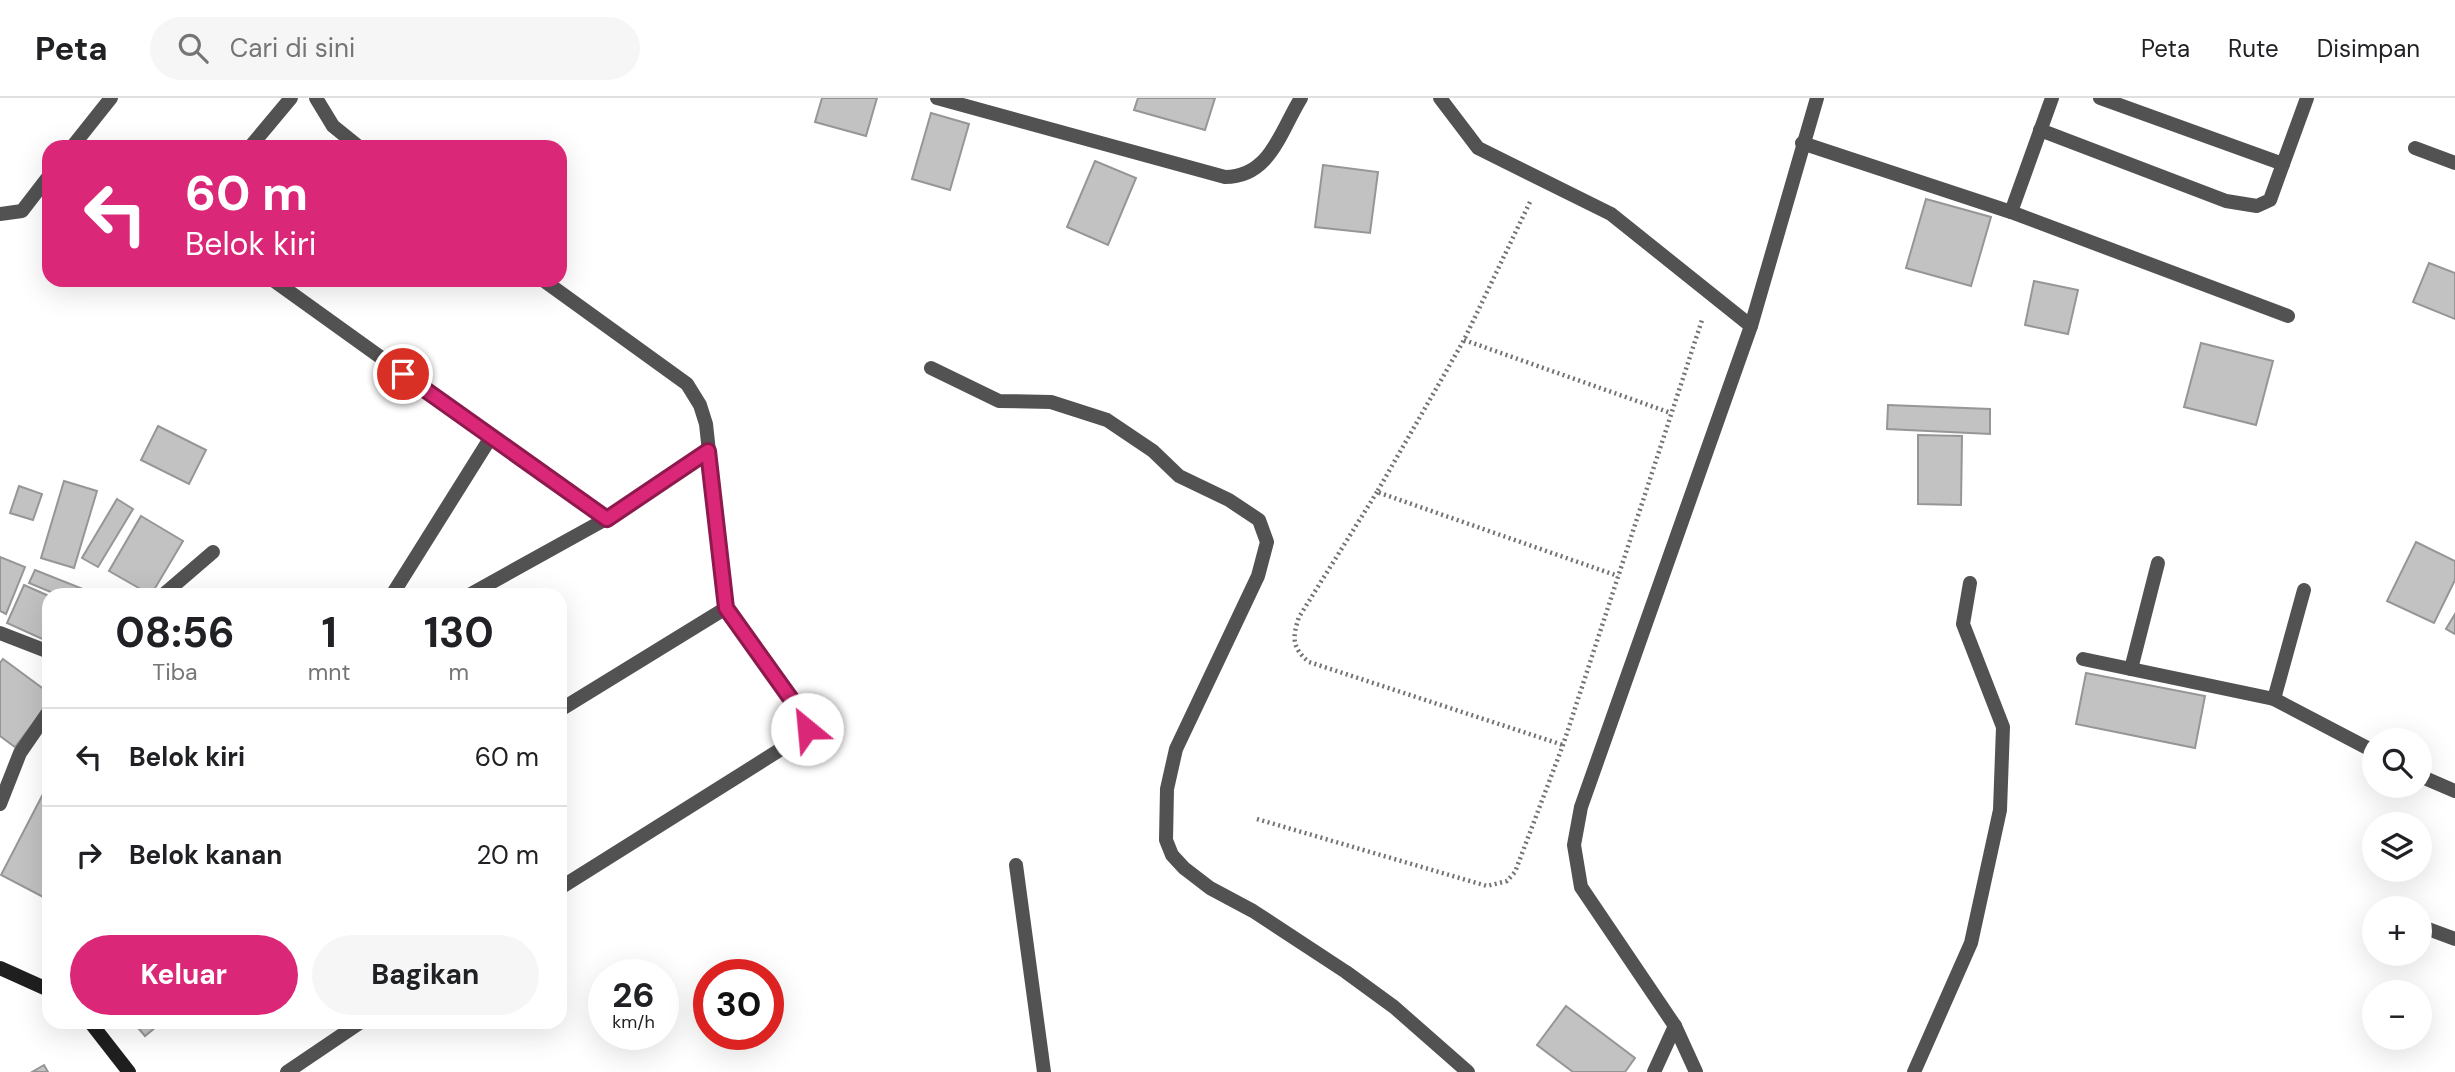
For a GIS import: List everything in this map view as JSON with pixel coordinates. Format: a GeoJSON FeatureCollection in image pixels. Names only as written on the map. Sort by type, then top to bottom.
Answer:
{"type":"FeatureCollection","features":[{"type":"Feature","properties":{"kind":"street"},"geometry":{"type":"LineString","coordinates":[[78,140],[111,98]]}},
{"type":"Feature","properties":{"kind":"street"},"geometry":{"type":"LineString","coordinates":[[256,140],[291,98]]}},
{"type":"Feature","properties":{"kind":"street"},"geometry":{"type":"LineString","coordinates":[[316,98],[332,126],[350,140]]}},
{"type":"Feature","properties":{"kind":"street"},"geometry":{"type":"LineString","coordinates":[[937,98],[1225,177],[1245,177],[1262,166],[1301,98]]}},
{"type":"Feature","properties":{"kind":"street"},"geometry":{"type":"LineString","coordinates":[[1440,98],[1478,148],[1611,214],[1710,296],[1751,326]]}},
{"type":"Feature","properties":{"kind":"street"},"geometry":{"type":"LineString","coordinates":[[1696,1072],[1675,1026],[1581,887],[1574,845],[1581,807],[1751,326],[1817,98]]}},
{"type":"Feature","properties":{"kind":"street"},"geometry":{"type":"LineString","coordinates":[[2011,212],[2052,98]]}},
{"type":"Feature","properties":{"kind":"street"},"geometry":{"type":"LineString","coordinates":[[2100,98],[2283,164]]}},
{"type":"Feature","properties":{"kind":"street"},"geometry":{"type":"LineString","coordinates":[[2040,130],[2226,201],[2257,205],[2270,200],[2307,98]]}},
{"type":"Feature","properties":{"kind":"street"},"geometry":{"type":"LineString","coordinates":[[1802,143],[2011,212],[2288,316]]}},
{"type":"Feature","properties":{"kind":"street"},"geometry":{"type":"LineString","coordinates":[[2415,148],[2455,163]]}},
{"type":"Feature","properties":{"kind":"street"},"geometry":{"type":"LineString","coordinates":[[0,214],[9,215],[22,211],[42,185]]}},
{"type":"Feature","properties":{"kind":"street"},"geometry":{"type":"LineString","coordinates":[[283,287],[607,519]]}},
{"type":"Feature","properties":{"kind":"street"},"geometry":{"type":"LineString","coordinates":[[553,287],[687,384],[700,405],[706,424],[726,608],[806,720],[802,736],[567,884]]}},
{"type":"Feature","properties":{"kind":"street"},"geometry":{"type":"LineString","coordinates":[[931,368],[999,401],[1051,402],[1107,420],[1153,451],[1179,476],[1238,505],[1259,520],[1267,542],[1258,576],[1176,749],[1167,789],[1166,840],[1172,855],[1184,868],[1385,1000],[1468,1072]]}},
{"type":"Feature","properties":{"kind":"street"},"geometry":{"type":"LineString","coordinates":[[396,588],[491,437]]}},
{"type":"Feature","properties":{"kind":"street"},"geometry":{"type":"LineString","coordinates":[[482,588],[607,519],[708,451]]}},
{"type":"Feature","properties":{"kind":"street"},"geometry":{"type":"LineString","coordinates":[[171,588],[213,552]]}},
{"type":"Feature","properties":{"kind":"street"},"geometry":{"type":"LineString","coordinates":[[2131,669],[2158,564]]}},
{"type":"Feature","properties":{"kind":"street"},"geometry":{"type":"LineString","coordinates":[[1914,1072],[1971,943],[2000,810],[2003,727],[1963,624],[1970,583]]}},
{"type":"Feature","properties":{"kind":"street"},"geometry":{"type":"LineString","coordinates":[[2274,699],[2304,590]]}},
{"type":"Feature","properties":{"kind":"street"},"geometry":{"type":"LineString","coordinates":[[567,706],[726,608]]}},
{"type":"Feature","properties":{"kind":"street"},"geometry":{"type":"LineString","coordinates":[[0,633],[42,649]]}},
{"type":"Feature","properties":{"kind":"street"},"geometry":{"type":"LineString","coordinates":[[2083,659],[2274,699],[2362,745]]}},
{"type":"Feature","properties":{"kind":"street"},"geometry":{"type":"LineString","coordinates":[[0,804],[20,753],[42,721]]}},
{"type":"Feature","properties":{"kind":"street"},"geometry":{"type":"LineString","coordinates":[[2432,781],[2455,791]]}},
{"type":"Feature","properties":{"kind":"street"},"geometry":{"type":"LineString","coordinates":[[1016,865],[1044,1072]]}},
{"type":"Feature","properties":{"kind":"street"},"geometry":{"type":"LineString","coordinates":[[2432,930],[2455,939]]}},
{"type":"Feature","properties":{"kind":"street"},"geometry":{"type":"LineString","coordinates":[[0,968],[15,972],[42,986]]}},
{"type":"Feature","properties":{"kind":"street"},"geometry":{"type":"LineString","coordinates":[[1654,1072],[1675,1026]]}},
{"type":"Feature","properties":{"kind":"street"},"geometry":{"type":"LineString","coordinates":[[95,1029],[129,1072]]}},
{"type":"Feature","properties":{"kind":"street"},"geometry":{"type":"LineString","coordinates":[[287,1072],[351,1029]]}},
{"type":"Feature","properties":{"kind":"path"},"geometry":{"type":"LineString","coordinates":[[1541,179],[1464,340],[1377,492],[1298,617],[1293,636],[1296,652],[1309,662],[1563,745]]}},
{"type":"Feature","properties":{"kind":"path"},"geometry":{"type":"LineString","coordinates":[[1257,819],[1487,886],[1498,885],[1515,872],[1563,745],[1710,296]]}},
{"type":"Feature","properties":{"kind":"path"},"geometry":{"type":"LineString","coordinates":[[1464,340],[1671,413]]}},
{"type":"Feature","properties":{"kind":"path"},"geometry":{"type":"LineString","coordinates":[[1377,492],[1618,576]]}},
{"type":"Feature","properties":{"kind":"building"},"geometry":{"type":"Polygon","coordinates":[[[822,98],[877,98],[866,136],[815,122],[822,98]]]}},
{"type":"Feature","properties":{"kind":"building"},"geometry":{"type":"Polygon","coordinates":[[[1138,98],[1215,98],[1205,130],[1134,110],[1138,98]]]}},
{"type":"Feature","properties":{"kind":"building"},"geometry":{"type":"Polygon","coordinates":[[[931,113],[969,124],[950,190],[912,179],[931,113]]]}},
{"type":"Feature","properties":{"kind":"building"},"geometry":{"type":"Polygon","coordinates":[[[1095,161],[1136,178],[1108,245],[1067,227],[1095,161]]]}},
{"type":"Feature","properties":{"kind":"building"},"geometry":{"type":"Polygon","coordinates":[[[1323,165],[1378,172],[1370,233],[1315,227],[1323,165]]]}},
{"type":"Feature","properties":{"kind":"building"},"geometry":{"type":"Polygon","coordinates":[[[1926,199],[1991,217],[1971,286],[1906,268],[1926,199]]]}},
{"type":"Feature","properties":{"kind":"building"},"geometry":{"type":"Polygon","coordinates":[[[2429,263],[2455,273],[2455,319],[2413,302],[2429,263]]]}},
{"type":"Feature","properties":{"kind":"building"},"geometry":{"type":"Polygon","coordinates":[[[2034,281],[2078,290],[2068,334],[2025,325],[2034,281]]]}},
{"type":"Feature","properties":{"kind":"building"},"geometry":{"type":"Polygon","coordinates":[[[2201,343],[2273,361],[2256,425],[2184,407],[2201,343]]]}},
{"type":"Feature","properties":{"kind":"building"},"geometry":{"type":"Polygon","coordinates":[[[1888,405],[1990,409],[1990,434],[1887,429],[1888,405]]]}},
{"type":"Feature","properties":{"kind":"building"},"geometry":{"type":"Polygon","coordinates":[[[158,426],[206,450],[189,484],[141,460],[158,426]]]}},
{"type":"Feature","properties":{"kind":"building"},"geometry":{"type":"Polygon","coordinates":[[[1918,435],[1962,436],[1961,505],[1918,504],[1918,435]]]}},
{"type":"Feature","properties":{"kind":"building"},"geometry":{"type":"Polygon","coordinates":[[[64,481],[97,491],[74,568],[41,558],[64,481]]]}},
{"type":"Feature","properties":{"kind":"building"},"geometry":{"type":"Polygon","coordinates":[[[19,486],[42,494],[33,520],[10,513],[19,486]]]}},
{"type":"Feature","properties":{"kind":"building"},"geometry":{"type":"Polygon","coordinates":[[[117,499],[133,509],[98,567],[82,558],[117,499]]]}},
{"type":"Feature","properties":{"kind":"building"},"geometry":{"type":"Polygon","coordinates":[[[141,516],[183,541],[155,588],[139,588],[109,571],[141,516]]]}},
{"type":"Feature","properties":{"kind":"building"},"geometry":{"type":"Polygon","coordinates":[[[2416,542],[2455,561],[2455,580],[2434,623],[2387,601],[2416,542]]]}},
{"type":"Feature","properties":{"kind":"building"},"geometry":{"type":"Polygon","coordinates":[[[0,557],[25,567],[6,614],[0,611],[0,557]]]}},
{"type":"Feature","properties":{"kind":"building"},"geometry":{"type":"Polygon","coordinates":[[[35,570],[80,588],[42,588],[29,583],[35,570]]]}},
{"type":"Feature","properties":{"kind":"building"},"geometry":{"type":"Polygon","coordinates":[[[24,585],[42,593],[42,639],[7,623],[24,585]]]}},
{"type":"Feature","properties":{"kind":"building"},"geometry":{"type":"Polygon","coordinates":[[[2455,614],[2455,634],[2446,629],[2455,614]]]}},
{"type":"Feature","properties":{"kind":"building"},"geometry":{"type":"Polygon","coordinates":[[[3,659],[42,688],[42,712],[15,747],[0,736],[0,663],[3,659]]]}},
{"type":"Feature","properties":{"kind":"building"},"geometry":{"type":"Polygon","coordinates":[[[2086,673],[2205,696],[2195,748],[2076,724],[2086,673]]]}},
{"type":"Feature","properties":{"kind":"building"},"geometry":{"type":"Polygon","coordinates":[[[42,796],[42,896],[1,875],[42,796]]]}},
{"type":"Feature","properties":{"kind":"building"},"geometry":{"type":"Polygon","coordinates":[[[1566,1006],[1635,1058],[1625,1072],[1573,1072],[1537,1045],[1566,1006]]]}},
{"type":"Feature","properties":{"kind":"building"},"geometry":{"type":"Polygon","coordinates":[[[139,1029],[154,1029],[145,1036],[139,1029]]]}},
{"type":"Feature","properties":{"kind":"building"},"geometry":{"type":"Polygon","coordinates":[[[44,1065],[48,1072],[32,1072],[44,1065]]]}},
{"type":"Feature","properties":{"kind":"route"},"geometry":{"type":"LineString","coordinates":[[403,374],[607,519],[708,451],[726,608],[806,720],[807,729]]}}]}
